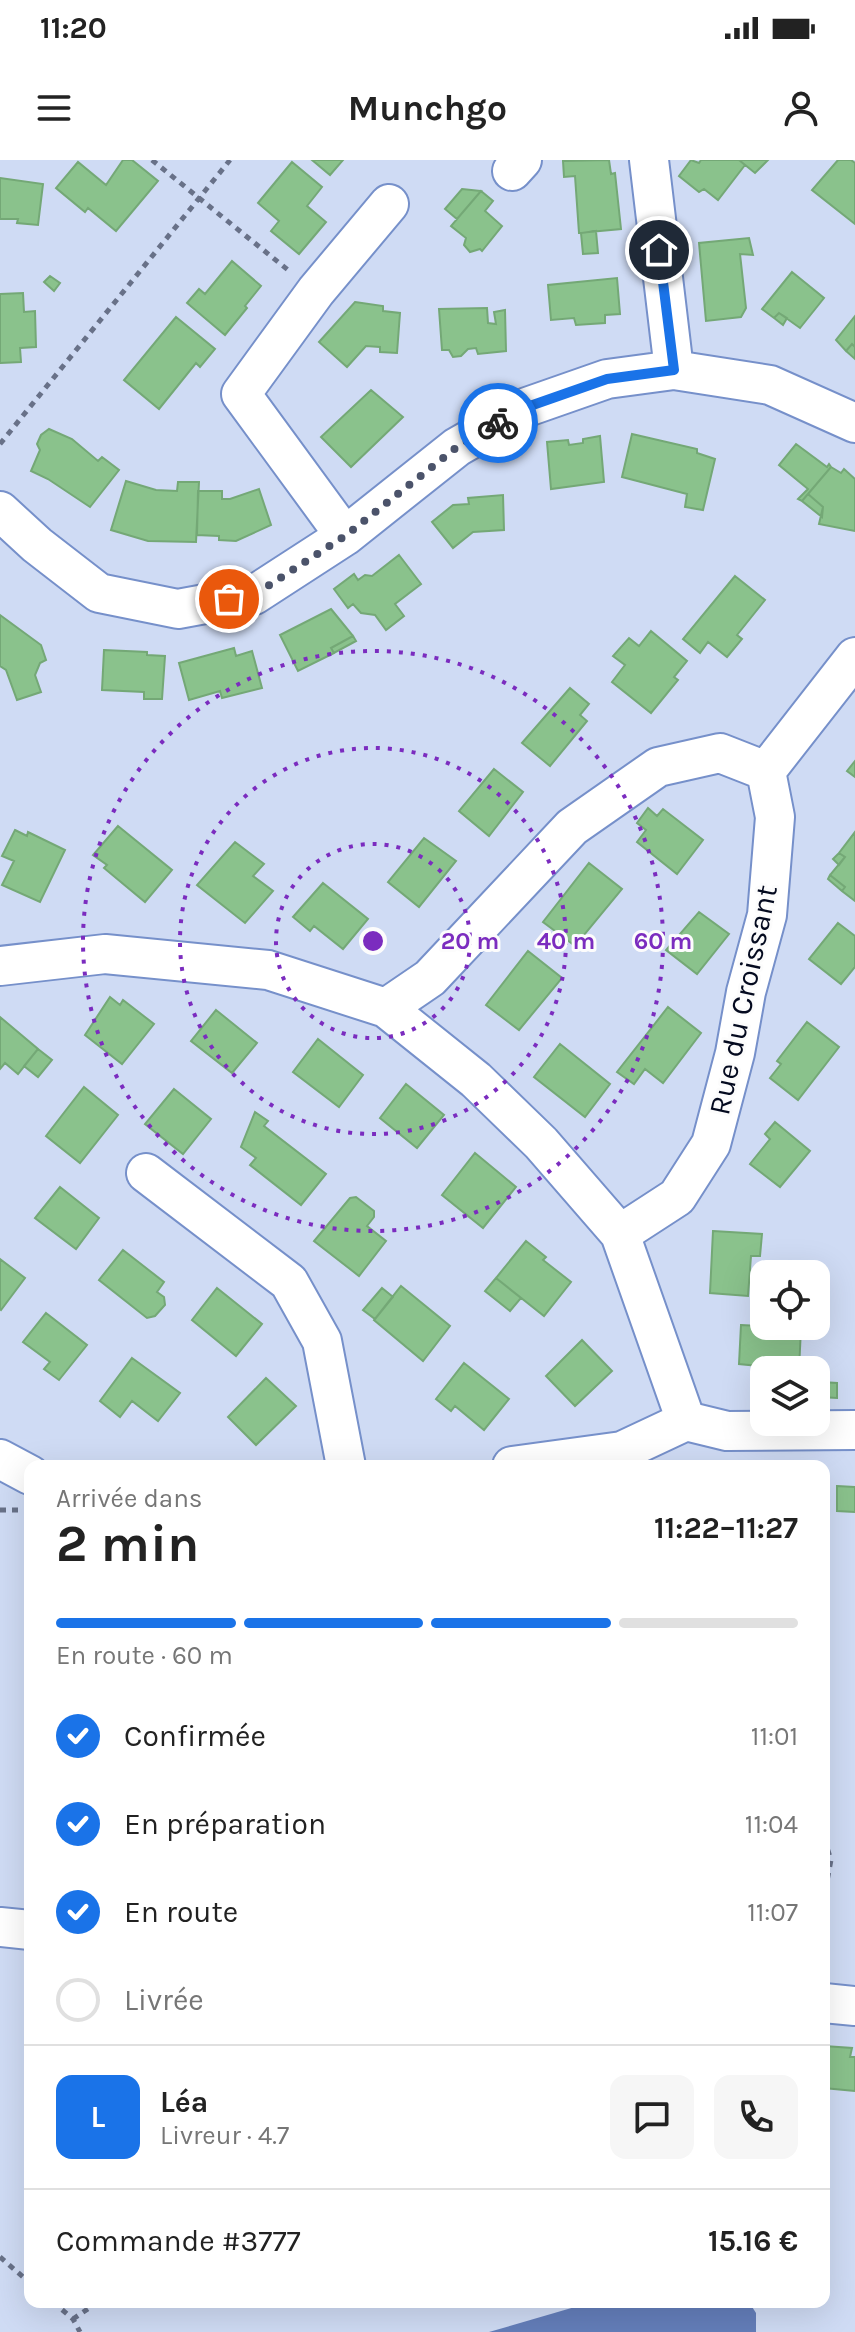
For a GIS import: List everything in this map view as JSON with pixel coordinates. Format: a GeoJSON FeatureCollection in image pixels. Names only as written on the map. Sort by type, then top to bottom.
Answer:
{"type":"FeatureCollection","features":[{"type":"Feature","properties":{"kind":"street"},"geometry":{"type":"LineString","coordinates":[[649,160],[674,370]]}},
{"type":"Feature","properties":{"kind":"street"},"geometry":{"type":"LineString","coordinates":[[345,536],[241,394],[316,291],[389,204]]}},
{"type":"Feature","properties":{"kind":"street"},"geometry":{"type":"LineString","coordinates":[[0,511],[37,545],[99,593],[178,609],[254,595],[345,536],[457,447],[527,407],[607,379],[674,370],[770,385],[855,423]]}},
{"type":"Feature","properties":{"kind":"street"},"geometry":{"type":"LineString","coordinates":[[386,1008],[430,978],[572,827],[658,767],[720,753],[766,771],[855,657]]}},
{"type":"Feature","properties":{"kind":"street","name":"Rue du Croissant"},"geometry":{"type":"LineString","coordinates":[[620,1234],[677,1197],[711,1144],[767,915],[775,817],[766,771]]}},
{"type":"Feature","properties":{"kind":"street"},"geometry":{"type":"LineString","coordinates":[[0,966],[105,954],[268,970],[386,1008],[476,1080],[541,1143],[620,1234],[686,1421]]}},
{"type":"Feature","properties":{"kind":"street"},"geometry":{"type":"LineString","coordinates":[[146,1173],[289,1282],[322,1341],[345,1460]]}},
{"type":"Feature","properties":{"kind":"street"},"geometry":{"type":"LineString","coordinates":[[556,1460],[622,1451],[686,1421],[727,1431],[855,1430]]}},
{"type":"Feature","properties":{"kind":"street"},"geometry":{"type":"LineString","coordinates":[[0,1459],[24,1472]]}},
{"type":"Feature","properties":{"kind":"street"},"geometry":{"type":"LineString","coordinates":[[0,1927],[24,1929]]}},
{"type":"Feature","properties":{"kind":"street"},"geometry":{"type":"LineString","coordinates":[[830,2004],[855,2006]]}},
{"type":"Feature","properties":{"kind":"path"},"geometry":{"type":"LineString","coordinates":[[152,160],[316,291]]}},
{"type":"Feature","properties":{"kind":"path"},"geometry":{"type":"LineString","coordinates":[[0,444],[230,160]]}},
{"type":"Feature","properties":{"kind":"path"},"geometry":{"type":"LineString","coordinates":[[0,1510],[24,1511]]}},
{"type":"Feature","properties":{"kind":"path"},"geometry":{"type":"LineString","coordinates":[[0,2257],[24,2278]]}},
{"type":"Feature","properties":{"kind":"path"},"geometry":{"type":"LineString","coordinates":[[60,2308],[73,2319],[80,2332]]}},
{"type":"Feature","properties":{"kind":"path"},"geometry":{"type":"LineString","coordinates":[[73,2319],[89,2308]]}},
{"type":"Feature","properties":{"kind":"water"},"geometry":{"type":"Polygon","coordinates":[[[571,2308],[753,2308],[756,2313],[756,2332],[489,2332],[571,2308]]]}},
{"type":"Feature","properties":{"kind":"building"},"geometry":{"type":"Polygon","coordinates":[[[123,160],[132,160],[158,181],[116,231],[88,208],[85,212],[56,188],[78,162],[106,185],[123,160]]]}},
{"type":"Feature","properties":{"kind":"building"},"geometry":{"type":"Polygon","coordinates":[[[312,160],[343,160],[330,175],[312,160]]]}},
{"type":"Feature","properties":{"kind":"building"},"geometry":{"type":"Polygon","coordinates":[[[609,160],[611,174],[615,173],[621,229],[579,233],[575,176],[564,177],[563,161],[609,160]]]}},
{"type":"Feature","properties":{"kind":"building"},"geometry":{"type":"Polygon","coordinates":[[[691,160],[699,163],[701,160],[739,160],[745,165],[718,200],[704,189],[699,192],[679,176],[691,160]]]}},
{"type":"Feature","properties":{"kind":"building"},"geometry":{"type":"Polygon","coordinates":[[[739,160],[768,160],[755,173],[739,160]]]}},
{"type":"Feature","properties":{"kind":"building"},"geometry":{"type":"Polygon","coordinates":[[[838,160],[855,163],[855,224],[812,190],[838,160]]]}},
{"type":"Feature","properties":{"kind":"building"},"geometry":{"type":"Polygon","coordinates":[[[292,162],[322,187],[307,206],[326,222],[299,254],[271,231],[279,221],[258,203],[292,162]]]}},
{"type":"Feature","properties":{"kind":"building"},"geometry":{"type":"Polygon","coordinates":[[[0,178],[43,184],[38,225],[17,223],[18,219],[0,219],[0,178]]]}},
{"type":"Feature","properties":{"kind":"building"},"geometry":{"type":"Polygon","coordinates":[[[462,189],[481,191],[457,219],[445,209],[462,189]]]}},
{"type":"Feature","properties":{"kind":"building"},"geometry":{"type":"Polygon","coordinates":[[[481,191],[493,201],[485,211],[502,226],[482,251],[470,252],[464,245],[466,238],[451,226],[481,191]]]}},
{"type":"Feature","properties":{"kind":"building"},"geometry":{"type":"Polygon","coordinates":[[[596,231],[598,253],[583,254],[581,233],[596,231]]]}},
{"type":"Feature","properties":{"kind":"building"},"geometry":{"type":"Polygon","coordinates":[[[749,238],[753,255],[740,254],[746,308],[741,317],[706,321],[699,243],[749,238]]]}},
{"type":"Feature","properties":{"kind":"building"},"geometry":{"type":"Polygon","coordinates":[[[232,261],[261,286],[225,335],[187,303],[199,289],[205,294],[232,261]]]}},
{"type":"Feature","properties":{"kind":"building"},"geometry":{"type":"Polygon","coordinates":[[[792,272],[824,298],[800,328],[779,313],[774,318],[762,309],[792,272]]]}},
{"type":"Feature","properties":{"kind":"building"},"geometry":{"type":"Polygon","coordinates":[[[50,276],[60,283],[54,291],[44,282],[50,276]]]}},
{"type":"Feature","properties":{"kind":"building"},"geometry":{"type":"Polygon","coordinates":[[[617,278],[620,314],[605,315],[605,323],[576,325],[574,318],[551,320],[548,285],[617,278]]]}},
{"type":"Feature","properties":{"kind":"building"},"geometry":{"type":"Polygon","coordinates":[[[23,293],[24,312],[35,311],[36,347],[20,348],[21,362],[0,363],[0,294],[23,293]]]}},
{"type":"Feature","properties":{"kind":"building"},"geometry":{"type":"Polygon","coordinates":[[[355,302],[383,306],[383,311],[400,313],[397,353],[380,352],[380,347],[366,346],[347,367],[319,342],[355,302]]]}},
{"type":"Feature","properties":{"kind":"building"},"geometry":{"type":"Polygon","coordinates":[[[487,308],[488,323],[496,324],[494,312],[505,310],[506,351],[478,354],[476,348],[453,357],[449,350],[442,350],[439,309],[487,308]]]}},
{"type":"Feature","properties":{"kind":"building"},"geometry":{"type":"Polygon","coordinates":[[[779,313],[787,318],[783,325],[774,318],[779,313]]]}},
{"type":"Feature","properties":{"kind":"building"},"geometry":{"type":"Polygon","coordinates":[[[855,316],[855,347],[852,344],[846,351],[836,340],[855,316]]]}},
{"type":"Feature","properties":{"kind":"building"},"geometry":{"type":"Polygon","coordinates":[[[176,317],[215,349],[200,367],[196,363],[159,409],[124,380],[176,317]]]}},
{"type":"Feature","properties":{"kind":"building"},"geometry":{"type":"Polygon","coordinates":[[[852,344],[855,347],[855,359],[846,351],[852,344]]]}},
{"type":"Feature","properties":{"kind":"building"},"geometry":{"type":"Polygon","coordinates":[[[371,390],[403,417],[351,467],[321,437],[371,390]]]}},
{"type":"Feature","properties":{"kind":"building"},"geometry":{"type":"Polygon","coordinates":[[[49,429],[72,439],[98,461],[102,457],[119,470],[90,507],[31,471],[40,450],[37,444],[41,435],[49,429]]]}},
{"type":"Feature","properties":{"kind":"building"},"geometry":{"type":"Polygon","coordinates":[[[632,434],[697,449],[697,453],[715,459],[703,510],[685,507],[687,494],[622,477],[632,434]]]}},
{"type":"Feature","properties":{"kind":"building"},"geometry":{"type":"Polygon","coordinates":[[[600,436],[604,482],[551,489],[547,442],[568,440],[569,445],[600,436]]]}},
{"type":"Feature","properties":{"kind":"building"},"geometry":{"type":"Polygon","coordinates":[[[796,444],[831,467],[802,501],[798,499],[808,489],[779,465],[796,444]]]}},
{"type":"Feature","properties":{"kind":"building"},"geometry":{"type":"Polygon","coordinates":[[[831,467],[841,473],[844,469],[855,479],[855,531],[819,524],[823,507],[808,494],[831,467]]]}},
{"type":"Feature","properties":{"kind":"building"},"geometry":{"type":"Polygon","coordinates":[[[126,481],[156,490],[177,491],[178,482],[199,482],[196,542],[148,541],[111,530],[126,481]]]}},
{"type":"Feature","properties":{"kind":"building"},"geometry":{"type":"Polygon","coordinates":[[[259,489],[271,525],[236,541],[197,535],[198,491],[222,491],[222,499],[230,499],[259,489]]]}},
{"type":"Feature","properties":{"kind":"building"},"geometry":{"type":"Polygon","coordinates":[[[808,494],[823,507],[822,517],[802,501],[808,494]]]}},
{"type":"Feature","properties":{"kind":"building"},"geometry":{"type":"Polygon","coordinates":[[[503,495],[504,530],[473,532],[453,548],[432,522],[453,505],[469,504],[468,498],[503,495]]]}},
{"type":"Feature","properties":{"kind":"building"},"geometry":{"type":"Polygon","coordinates":[[[399,555],[421,584],[395,604],[404,616],[386,630],[375,615],[361,613],[353,604],[348,608],[334,589],[354,574],[358,580],[365,575],[372,576],[399,555]]]}},
{"type":"Feature","properties":{"kind":"building"},"geometry":{"type":"Polygon","coordinates":[[[735,576],[765,600],[737,635],[742,639],[727,657],[708,642],[700,653],[683,639],[735,576]]]}},
{"type":"Feature","properties":{"kind":"building"},"geometry":{"type":"Polygon","coordinates":[[[331,609],[353,636],[331,648],[334,653],[298,671],[280,635],[331,609]]]}},
{"type":"Feature","properties":{"kind":"building"},"geometry":{"type":"Polygon","coordinates":[[[0,615],[41,645],[46,660],[40,663],[35,675],[41,692],[17,700],[6,670],[0,666],[0,615]]]}},
{"type":"Feature","properties":{"kind":"building"},"geometry":{"type":"Polygon","coordinates":[[[651,631],[687,661],[674,677],[678,680],[651,713],[612,682],[625,665],[613,656],[629,638],[639,646],[651,631]]]}},
{"type":"Feature","properties":{"kind":"building"},"geometry":{"type":"Polygon","coordinates":[[[353,636],[356,641],[334,653],[331,648],[353,636]]]}},
{"type":"Feature","properties":{"kind":"building"},"geometry":{"type":"Polygon","coordinates":[[[234,648],[236,656],[252,651],[262,688],[222,698],[220,691],[189,700],[179,663],[234,648]]]}},
{"type":"Feature","properties":{"kind":"building"},"geometry":{"type":"Polygon","coordinates":[[[104,650],[165,656],[162,699],[144,699],[144,692],[102,690],[104,650]]]}},
{"type":"Feature","properties":{"kind":"building"},"geometry":{"type":"Polygon","coordinates":[[[570,688],[589,704],[580,715],[587,721],[550,766],[522,743],[570,688]]]}},
{"type":"Feature","properties":{"kind":"building"},"geometry":{"type":"Polygon","coordinates":[[[855,761],[855,777],[847,771],[855,761]]]}},
{"type":"Feature","properties":{"kind":"building"},"geometry":{"type":"Polygon","coordinates":[[[494,769],[523,792],[489,836],[459,811],[494,769]]]}},
{"type":"Feature","properties":{"kind":"building"},"geometry":{"type":"Polygon","coordinates":[[[648,808],[657,816],[663,809],[703,840],[677,874],[637,842],[646,830],[637,823],[648,808]]]}},
{"type":"Feature","properties":{"kind":"building"},"geometry":{"type":"Polygon","coordinates":[[[118,826],[172,870],[145,902],[93,855],[118,826]]]}},
{"type":"Feature","properties":{"kind":"building"},"geometry":{"type":"Polygon","coordinates":[[[15,830],[27,836],[28,832],[65,850],[40,902],[2,885],[14,861],[2,856],[15,830]]]}},
{"type":"Feature","properties":{"kind":"building"},"geometry":{"type":"Polygon","coordinates":[[[855,832],[855,901],[842,891],[845,887],[830,875],[845,857],[839,853],[855,832]]]}},
{"type":"Feature","properties":{"kind":"building"},"geometry":{"type":"Polygon","coordinates":[[[424,838],[456,861],[419,907],[388,882],[424,838]]]}},
{"type":"Feature","properties":{"kind":"building"},"geometry":{"type":"Polygon","coordinates":[[[235,842],[264,864],[253,876],[273,891],[245,923],[197,885],[235,842]]]}},
{"type":"Feature","properties":{"kind":"building"},"geometry":{"type":"Polygon","coordinates":[[[839,853],[845,857],[839,865],[833,859],[839,853]]]}},
{"type":"Feature","properties":{"kind":"building"},"geometry":{"type":"Polygon","coordinates":[[[589,863],[622,889],[575,946],[543,922],[589,863]]]}},
{"type":"Feature","properties":{"kind":"building"},"geometry":{"type":"Polygon","coordinates":[[[830,875],[845,887],[842,891],[828,879],[830,875]]]}},
{"type":"Feature","properties":{"kind":"building"},"geometry":{"type":"Polygon","coordinates":[[[323,883],[368,919],[343,949],[314,926],[310,931],[293,917],[323,883]]]}},
{"type":"Feature","properties":{"kind":"building"},"geometry":{"type":"Polygon","coordinates":[[[699,912],[729,934],[697,974],[666,950],[699,912]]]}},
{"type":"Feature","properties":{"kind":"building"},"geometry":{"type":"Polygon","coordinates":[[[838,923],[855,936],[855,967],[841,984],[809,959],[838,923]]]}},
{"type":"Feature","properties":{"kind":"building"},"geometry":{"type":"Polygon","coordinates":[[[528,951],[562,978],[519,1030],[486,1005],[528,951]]]}},
{"type":"Feature","properties":{"kind":"building"},"geometry":{"type":"Polygon","coordinates":[[[110,997],[120,1005],[123,1000],[154,1024],[122,1064],[85,1035],[110,997]]]}},
{"type":"Feature","properties":{"kind":"building"},"geometry":{"type":"Polygon","coordinates":[[[668,1007],[701,1033],[663,1083],[645,1069],[634,1084],[617,1072],[668,1007]]]}},
{"type":"Feature","properties":{"kind":"building"},"geometry":{"type":"Polygon","coordinates":[[[216,1010],[257,1043],[232,1073],[191,1041],[216,1010]]]}},
{"type":"Feature","properties":{"kind":"building"},"geometry":{"type":"Polygon","coordinates":[[[0,1017],[38,1049],[18,1074],[5,1063],[0,1069],[0,1017]]]}},
{"type":"Feature","properties":{"kind":"building"},"geometry":{"type":"Polygon","coordinates":[[[807,1022],[839,1047],[798,1100],[770,1078],[781,1064],[777,1061],[807,1022]]]}},
{"type":"Feature","properties":{"kind":"building"},"geometry":{"type":"Polygon","coordinates":[[[318,1039],[363,1075],[339,1107],[293,1072],[318,1039]]]}},
{"type":"Feature","properties":{"kind":"building"},"geometry":{"type":"Polygon","coordinates":[[[560,1044],[610,1084],[585,1117],[534,1077],[560,1044]]]}},
{"type":"Feature","properties":{"kind":"building"},"geometry":{"type":"Polygon","coordinates":[[[38,1049],[52,1060],[38,1077],[24,1066],[38,1049]]]}},
{"type":"Feature","properties":{"kind":"building"},"geometry":{"type":"Polygon","coordinates":[[[406,1084],[444,1115],[417,1148],[380,1118],[406,1084]]]}},
{"type":"Feature","properties":{"kind":"building"},"geometry":{"type":"Polygon","coordinates":[[[84,1087],[118,1115],[80,1163],[46,1136],[84,1087]]]}},
{"type":"Feature","properties":{"kind":"building"},"geometry":{"type":"Polygon","coordinates":[[[174,1089],[211,1119],[183,1154],[145,1124],[174,1089]]]}},
{"type":"Feature","properties":{"kind":"building"},"geometry":{"type":"Polygon","coordinates":[[[255,1112],[268,1121],[264,1126],[326,1174],[301,1205],[250,1165],[256,1158],[241,1147],[255,1112]]]}},
{"type":"Feature","properties":{"kind":"building"},"geometry":{"type":"Polygon","coordinates":[[[775,1122],[810,1151],[780,1187],[750,1164],[770,1139],[765,1134],[775,1122]]]}},
{"type":"Feature","properties":{"kind":"building"},"geometry":{"type":"Polygon","coordinates":[[[475,1153],[516,1187],[483,1228],[442,1195],[475,1153]]]}},
{"type":"Feature","properties":{"kind":"building"},"geometry":{"type":"Polygon","coordinates":[[[60,1187],[99,1218],[76,1249],[35,1218],[60,1187]]]}},
{"type":"Feature","properties":{"kind":"building"},"geometry":{"type":"Polygon","coordinates":[[[356,1197],[374,1211],[374,1217],[367,1226],[386,1241],[359,1276],[314,1241],[350,1198],[356,1197]]]}},
{"type":"Feature","properties":{"kind":"building"},"geometry":{"type":"Polygon","coordinates":[[[713,1231],[762,1234],[760,1256],[751,1256],[750,1260],[748,1296],[710,1293],[713,1231]]]}},
{"type":"Feature","properties":{"kind":"building"},"geometry":{"type":"Polygon","coordinates":[[[526,1241],[546,1257],[543,1260],[571,1282],[544,1316],[496,1278],[526,1241]]]}},
{"type":"Feature","properties":{"kind":"building"},"geometry":{"type":"Polygon","coordinates":[[[123,1250],[164,1282],[157,1292],[164,1297],[165,1305],[155,1316],[147,1318],[99,1280],[123,1250]]]}},
{"type":"Feature","properties":{"kind":"building"},"geometry":{"type":"Polygon","coordinates":[[[0,1259],[25,1278],[1,1310],[0,1309],[0,1259]]]}},
{"type":"Feature","properties":{"kind":"building"},"geometry":{"type":"Polygon","coordinates":[[[496,1278],[521,1298],[510,1311],[485,1291],[496,1278]]]}},
{"type":"Feature","properties":{"kind":"building"},"geometry":{"type":"Polygon","coordinates":[[[401,1286],[450,1326],[423,1361],[374,1320],[401,1286]]]}},
{"type":"Feature","properties":{"kind":"building"},"geometry":{"type":"Polygon","coordinates":[[[217,1288],[262,1324],[236,1356],[192,1320],[217,1288]]]}},
{"type":"Feature","properties":{"kind":"building"},"geometry":{"type":"Polygon","coordinates":[[[382,1288],[393,1297],[375,1319],[363,1310],[382,1288]]]}},
{"type":"Feature","properties":{"kind":"building"},"geometry":{"type":"Polygon","coordinates":[[[46,1313],[87,1345],[59,1380],[44,1369],[50,1362],[23,1342],[46,1313]]]}},
{"type":"Feature","properties":{"kind":"building"},"geometry":{"type":"Polygon","coordinates":[[[741,1325],[750,1325],[750,1340],[800,1340],[800,1356],[750,1356],[750,1365],[739,1364],[741,1325]]]}},
{"type":"Feature","properties":{"kind":"building"},"geometry":{"type":"Polygon","coordinates":[[[582,1340],[612,1371],[575,1406],[546,1376],[582,1340]]]}},
{"type":"Feature","properties":{"kind":"building"},"geometry":{"type":"Polygon","coordinates":[[[132,1358],[180,1393],[158,1421],[132,1401],[120,1417],[100,1401],[132,1358]]]}},
{"type":"Feature","properties":{"kind":"building"},"geometry":{"type":"Polygon","coordinates":[[[464,1363],[509,1399],[484,1430],[455,1406],[451,1411],[436,1399],[464,1363]]]}},
{"type":"Feature","properties":{"kind":"building"},"geometry":{"type":"Polygon","coordinates":[[[266,1378],[296,1406],[256,1445],[228,1417],[266,1378]]]}},
{"type":"Feature","properties":{"kind":"building"},"geometry":{"type":"Polygon","coordinates":[[[830,1383],[837,1383],[837,1398],[830,1398],[830,1383]]]}},
{"type":"Feature","properties":{"kind":"building"},"geometry":{"type":"Polygon","coordinates":[[[837,1486],[855,1487],[855,1512],[837,1511],[837,1486]]]}},
{"type":"Feature","properties":{"kind":"building"},"geometry":{"type":"Polygon","coordinates":[[[830,2046],[852,2048],[850,2057],[855,2057],[855,2091],[830,2089],[830,2046]]]}},
{"type":"Feature","properties":{"kind":"way so far"},"geometry":{"type":"LineString","coordinates":[[229,599],[254,595],[345,536],[457,447],[498,423]]}},
{"type":"Feature","properties":{"kind":"route"},"geometry":{"type":"LineString","coordinates":[[498,423],[527,407],[607,379],[674,370],[659,250]]}}]}
